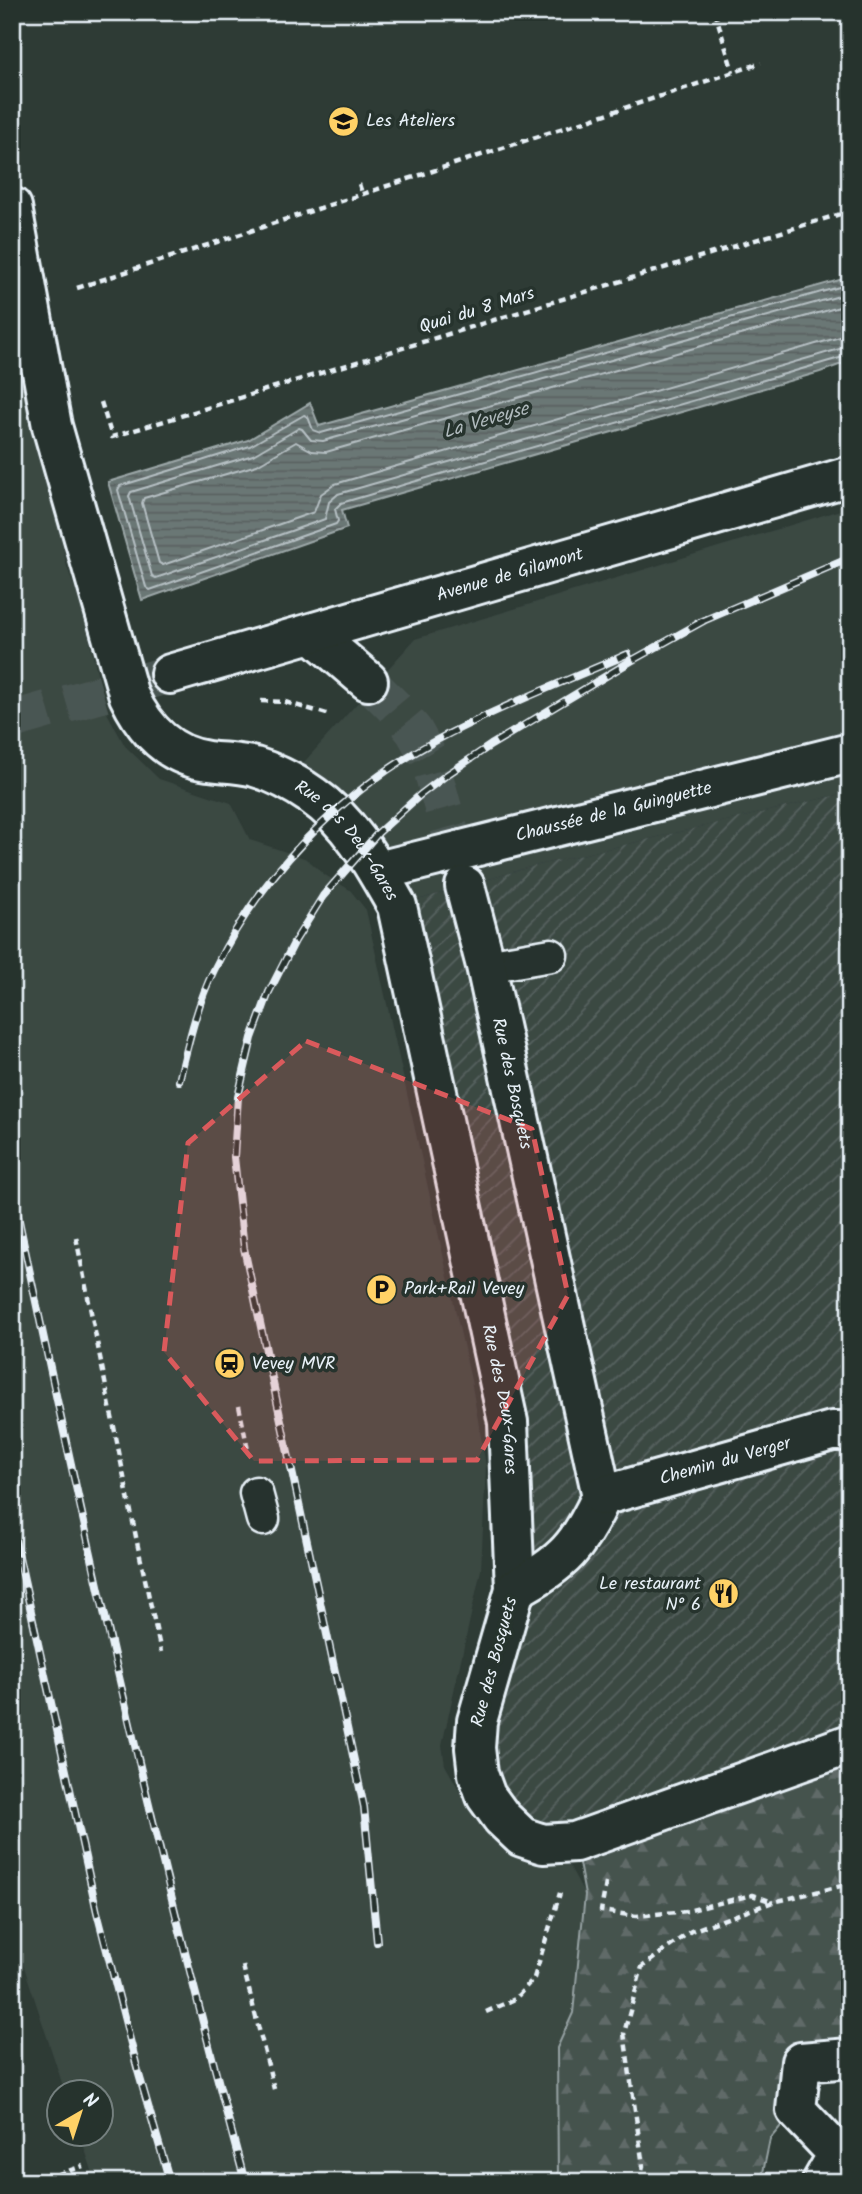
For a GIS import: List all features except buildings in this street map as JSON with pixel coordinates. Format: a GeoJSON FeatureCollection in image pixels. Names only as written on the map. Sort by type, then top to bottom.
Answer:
{"type":"FeatureCollection","features":[{"type":"Feature","properties":{"kind":"street","name":"Rue des Deux-Gares"},"geometry":{"type":"LineString","coordinates":[[12,207],[52,426],[129,696],[137,714],[163,744],[184,756],[256,767],[287,780],[313,796],[350,832],[378,871],[397,906],[508,1422],[515,1589]]}},
{"type":"Feature","properties":{"kind":"street","name":"Avenue de Gilamont"},"geometry":{"type":"LineString","coordinates":[[170,674],[850,476]]}},
{"type":"Feature","properties":{"kind":"street"},"geometry":{"type":"LineString","coordinates":[[313,634],[368,681]]}},
{"type":"Feature","properties":{"kind":"street","name":"Chaussée de la Guinguette"},"geometry":{"type":"LineString","coordinates":[[378,871],[850,753]]}},
{"type":"Feature","properties":{"kind":"street","name":"Rue des Bosquets"},"geometry":{"type":"LineString","coordinates":[[465,886],[486,966],[602,1496],[578,1542],[544,1574],[515,1589],[480,1712],[475,1748],[478,1774],[486,1796],[502,1818],[522,1837],[543,1844],[575,1842],[850,1744]]}},
{"type":"Feature","properties":{"kind":"street","name":"Chemin du Verger"},"geometry":{"type":"LineString","coordinates":[[602,1496],[832,1431],[850,1431]]}},
{"type":"Feature","properties":{"kind":"street"},"geometry":{"type":"LineString","coordinates":[[837,2162],[796,2109],[801,2062],[850,2058]]}},
{"type":"Feature","properties":{"kind":"lane"},"geometry":{"type":"LineString","coordinates":[[486,966],[551,955]]}},
{"type":"Feature","properties":{"kind":"path"},"geometry":{"type":"LineString","coordinates":[[715,12],[733,72]]}},
{"type":"Feature","properties":{"kind":"path"},"geometry":{"type":"LineString","coordinates":[[29,303],[761,63]]}},
{"type":"Feature","properties":{"kind":"path"},"geometry":{"type":"LineString","coordinates":[[359,184],[362,193]]}},
{"type":"Feature","properties":{"kind":"path","name":"Quai du 8 Mars"},"geometry":{"type":"LineString","coordinates":[[112,437],[850,211]]}},
{"type":"Feature","properties":{"kind":"path"},"geometry":{"type":"LineString","coordinates":[[260,701],[285,702],[331,715]]}},
{"type":"Feature","properties":{"kind":"path"},"geometry":{"type":"LineString","coordinates":[[75,1237],[161,1652]]}},
{"type":"Feature","properties":{"kind":"path"},"geometry":{"type":"LineString","coordinates":[[640,2182],[643,2166],[624,2034],[642,1967],[691,1931],[773,1902],[850,1884]]}},
{"type":"Feature","properties":{"kind":"path"},"geometry":{"type":"LineString","coordinates":[[636,1916],[687,1911],[752,1895],[773,1902]]}},
{"type":"Feature","properties":{"kind":"path"},"geometry":{"type":"LineString","coordinates":[[486,2012],[515,1999],[534,1978],[557,1903]]}},
{"type":"Feature","properties":{"kind":"path"},"geometry":{"type":"LineString","coordinates":[[243,1966],[275,2093]]}},
{"type":"Feature","properties":{"kind":"path"},"geometry":{"type":"LineString","coordinates":[[35,2182],[83,2166]]}},
{"type":"Feature","properties":{"kind":"highlighted area"},"geometry":{"type":"Polygon","coordinates":[[[306,1041],[532,1129],[568,1295],[477,1460],[254,1461],[164,1352],[188,1143],[306,1041]]]}},
{"type":"Feature","properties":{"kind":"shaded area"},"geometry":{"type":"Polygon","coordinates":[[[12,302],[67,567],[82,608],[106,711],[125,746],[159,779],[231,803],[250,840],[307,859],[325,875],[350,890],[366,910],[471,1380],[486,1466],[481,1570],[442,1745],[445,1765],[470,1809],[490,1831],[541,1859],[569,1865],[585,1895],[573,2013],[557,2048],[558,2182],[96,2182],[84,2148],[116,2148],[116,2078],[60,2078],[12,1930],[12,302]]]}},
{"type":"Feature","properties":{"kind":"shaded area"},"geometry":{"type":"Polygon","coordinates":[[[850,507],[850,792],[530,867],[397,906],[287,781],[415,639],[850,507]]]}},
{"type":"Feature","properties":{"kind":"shaded area"},"geometry":{"type":"Polygon","coordinates":[[[850,792],[850,1744],[543,1844],[486,1796],[510,1494],[397,906],[530,867],[850,792]]]}},
{"type":"Feature","properties":{"kind":"green space"},"geometry":{"type":"Polygon","coordinates":[[[850,1744],[850,2044],[770,2139],[761,2182],[558,2182],[557,2048],[573,2013],[585,1895],[575,1842],[850,1744]]]}},
{"type":"Feature","properties":{"kind":"water","name":"La Veveyse"},"geometry":{"type":"Polygon","coordinates":[[[850,277],[850,361],[820,372],[342,510],[347,528],[142,600],[108,482],[248,440],[310,403],[319,426],[850,277]]]}},
{"type":"Feature","properties":{"kind":"tunnel"},"geometry":{"type":"LineString","coordinates":[[12,720],[170,674]]}},
{"type":"Feature","properties":{"kind":"tunnel"},"geometry":{"type":"LineString","coordinates":[[368,681],[414,731],[429,758],[464,883]]}},
{"type":"Feature","properties":{"kind":"railway"},"geometry":{"type":"LineString","coordinates":[[698,623],[850,558]]}},
{"type":"Feature","properties":{"kind":"railway"},"geometry":{"type":"LineString","coordinates":[[377,1942],[364,1807],[244,1248],[234,1157],[238,1097],[252,1038],[269,992],[295,941],[323,896],[378,833],[420,795],[491,745],[707,619]]}},
{"type":"Feature","properties":{"kind":"railway"},"geometry":{"type":"LineString","coordinates":[[179,1081],[203,996],[233,935],[280,869],[336,810],[401,761],[435,741],[506,706],[628,654]]}},
{"type":"Feature","properties":{"kind":"railway"},"geometry":{"type":"LineString","coordinates":[[12,1187],[65,1437],[150,1811],[245,2182]]}},
{"type":"Feature","properties":{"kind":"railway"},"geometry":{"type":"LineString","coordinates":[[12,1525],[97,1912],[170,2182]]}},
{"type":"Feature","properties":{"kind":"place","name":"Les Ateliers"},"geometry":{"type":"Point","coordinates":[343,121]}},
{"type":"Feature","properties":{"kind":"place","name":"Park+Rail Vevey"},"geometry":{"type":"Point","coordinates":[381,1289]}},
{"type":"Feature","properties":{"kind":"place","name":"Vevey MVR"},"geometry":{"type":"Point","coordinates":[229,1364]}},
{"type":"Feature","properties":{"kind":"place","name":"Le restaurant N° 6"},"geometry":{"type":"Point","coordinates":[724,1594]}}]}
